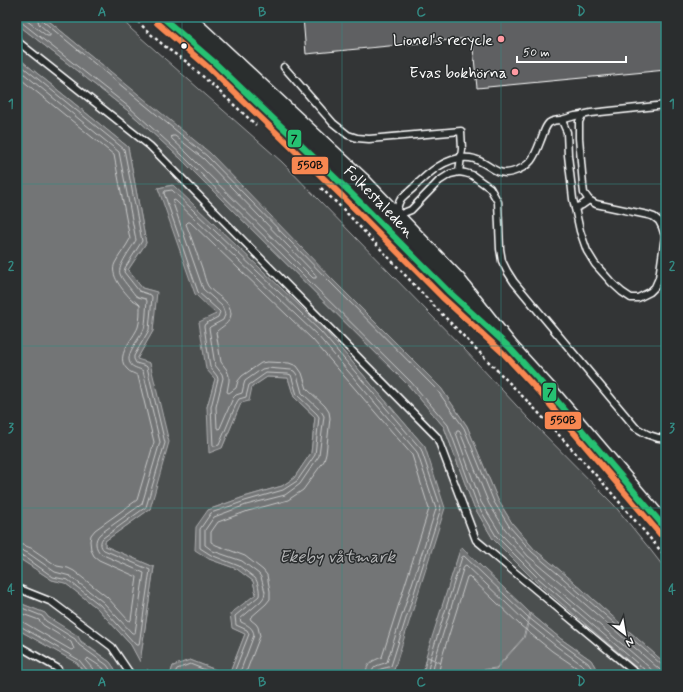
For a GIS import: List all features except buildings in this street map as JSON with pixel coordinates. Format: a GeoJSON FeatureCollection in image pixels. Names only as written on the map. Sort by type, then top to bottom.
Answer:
{"type":"FeatureCollection","features":[{"type":"Feature","properties":{"kind":"main road","name":"Folkestaleden"},"geometry":{"type":"LineString","coordinates":[[162,17],[214,62],[349,191],[389,222],[458,281],[509,347],[552,395],[666,529]]}},
{"type":"Feature","properties":{"kind":"main road","name":"Folkestaleden"},"geometry":{"type":"LineString","coordinates":[[185,17],[360,181],[389,222]]}},
{"type":"Feature","properties":{"kind":"lane"},"geometry":{"type":"LineString","coordinates":[[17,42],[150,146],[437,437],[476,540],[638,675]]}},
{"type":"Feature","properties":{"kind":"lane"},"geometry":{"type":"LineString","coordinates":[[284,67],[333,122],[348,135],[368,139],[460,131],[462,158],[459,172]]}},
{"type":"Feature","properties":{"kind":"lane"},"geometry":{"type":"LineString","coordinates":[[389,222],[401,200],[423,178],[449,161],[462,158],[480,160],[498,173],[504,174],[523,168],[530,163],[535,155],[545,129],[550,123],[582,114],[666,105]]}},
{"type":"Feature","properties":{"kind":"lane"},"geometry":{"type":"LineString","coordinates":[[561,120],[567,132],[573,199],[580,231],[587,251],[595,264],[622,292],[631,298],[645,296],[655,287],[659,278],[665,236],[662,227],[659,221],[654,217],[596,204],[589,200],[584,193],[578,122],[582,114]]}},
{"type":"Feature","properties":{"kind":"lane"},"geometry":{"type":"LineString","coordinates":[[389,222],[411,210],[439,181],[450,174],[459,172],[472,175],[490,188],[498,202],[500,250],[502,261],[514,282],[635,427],[646,434],[657,438],[666,439]]}},
{"type":"Feature","properties":{"kind":"lane"},"geometry":{"type":"LineString","coordinates":[[575,208],[589,200]]}},
{"type":"Feature","properties":{"kind":"lane"},"geometry":{"type":"LineString","coordinates":[[17,588],[52,602],[112,647],[131,675]]}},
{"type":"Feature","properties":{"kind":"lane"},"geometry":{"type":"LineString","coordinates":[[17,645],[57,668],[62,675]]}},
{"type":"Feature","properties":{"kind":"path"},"geometry":{"type":"LineString","coordinates":[[134,17],[176,56],[187,62],[257,127]]}},
{"type":"Feature","properties":{"kind":"path"},"geometry":{"type":"LineString","coordinates":[[320,187],[535,408],[604,484],[666,557]]}},
{"type":"Feature","properties":{"kind":"shaded area"},"geometry":{"type":"Polygon","coordinates":[[[44,17],[120,17],[131,29],[282,162],[465,350],[528,418],[614,505],[666,570],[666,664],[567,576],[534,549],[512,523],[498,500],[467,426],[441,388],[333,280],[112,73],[44,17]]]}},
{"type":"Feature","properties":{"kind":"shaded area"},"geometry":{"type":"Polygon","coordinates":[[[17,24],[127,110],[180,158],[408,385],[444,427],[473,505],[493,539],[535,581],[645,675],[600,675],[591,660],[561,639],[530,613],[461,547],[427,656],[423,675],[379,675],[381,673],[425,447],[324,329],[172,185],[158,188],[216,314],[215,379],[207,407],[222,448],[241,403],[252,387],[267,377],[288,378],[294,397],[315,417],[311,453],[294,478],[282,486],[244,497],[208,510],[209,559],[237,569],[253,581],[256,594],[232,628],[245,634],[229,675],[190,660],[173,666],[170,675],[153,675],[147,669],[152,675],[119,675],[110,662],[48,617],[45,613],[17,602],[17,558],[52,580],[65,583],[97,608],[131,645],[140,661],[154,567],[105,546],[105,541],[150,509],[137,359],[153,331],[156,292],[142,288],[128,270],[146,243],[128,147],[17,57],[17,24]]]}},
{"type":"Feature","properties":{"kind":"shaded area"},"geometry":{"type":"Polygon","coordinates":[[[17,629],[77,663],[86,675],[17,675],[17,629]]]}},
{"type":"Feature","properties":{"kind":"water"},"geometry":{"type":"Polygon","coordinates":[[[17,17],[44,17],[210,153],[333,280],[441,388],[467,426],[498,500],[512,523],[534,549],[567,576],[666,664],[666,675],[645,675],[535,581],[493,539],[473,505],[444,427],[408,385],[180,158],[127,110],[17,24],[17,17]]]}},
{"type":"Feature","properties":{"kind":"water"},"geometry":{"type":"Polygon","coordinates":[[[17,57],[128,147],[146,243],[128,270],[142,288],[157,292],[153,331],[137,359],[150,363],[169,442],[150,509],[105,541],[105,546],[154,567],[140,662],[131,645],[97,608],[65,583],[52,580],[17,558],[17,57]]]}},
{"type":"Feature","properties":{"kind":"water","name":"Ekeby våtmark"},"geometry":{"type":"Polygon","coordinates":[[[173,185],[324,329],[425,447],[445,508],[394,670],[381,673],[379,675],[229,675],[245,634],[232,628],[230,614],[256,594],[253,581],[237,569],[209,559],[195,550],[196,527],[208,510],[244,497],[282,486],[294,478],[311,453],[315,417],[294,397],[288,378],[267,377],[252,387],[249,401],[241,403],[222,448],[209,453],[207,407],[215,379],[206,369],[199,322],[216,314],[195,294],[158,188],[173,185]]]}},
{"type":"Feature","properties":{"kind":"water"},"geometry":{"type":"Polygon","coordinates":[[[461,547],[530,613],[523,638],[496,668],[466,672],[496,669],[524,638],[531,614],[561,639],[591,660],[600,675],[423,675],[427,657],[441,663],[426,656],[461,547]]]}},
{"type":"Feature","properties":{"kind":"water"},"geometry":{"type":"Polygon","coordinates":[[[17,602],[45,613],[48,617],[78,636],[81,642],[110,662],[119,675],[86,675],[77,663],[17,629],[17,602]]]}},
{"type":"Feature","properties":{"kind":"water"},"geometry":{"type":"Polygon","coordinates":[[[190,660],[229,675],[170,675],[173,666],[190,660]]]}},
{"type":"Feature","properties":{"kind":"transit line","name":"7"},"geometry":{"type":"LineString","coordinates":[[162,17],[214,62],[349,191],[448,291],[509,347],[547,389],[666,529]]}},
{"type":"Feature","properties":{"kind":"transit line","name":"550B"},"geometry":{"type":"LineString","coordinates":[[157,23],[209,68],[343,197],[442,297],[503,353],[541,394],[660,534]]}},
{"type":"Feature","properties":{"kind":"place","name":"Lionel's recycle"},"geometry":{"type":"Point","coordinates":[501,39]}},
{"type":"Feature","properties":{"kind":"place","name":"Evas bokhörna"},"geometry":{"type":"Point","coordinates":[515,72]}}]}
